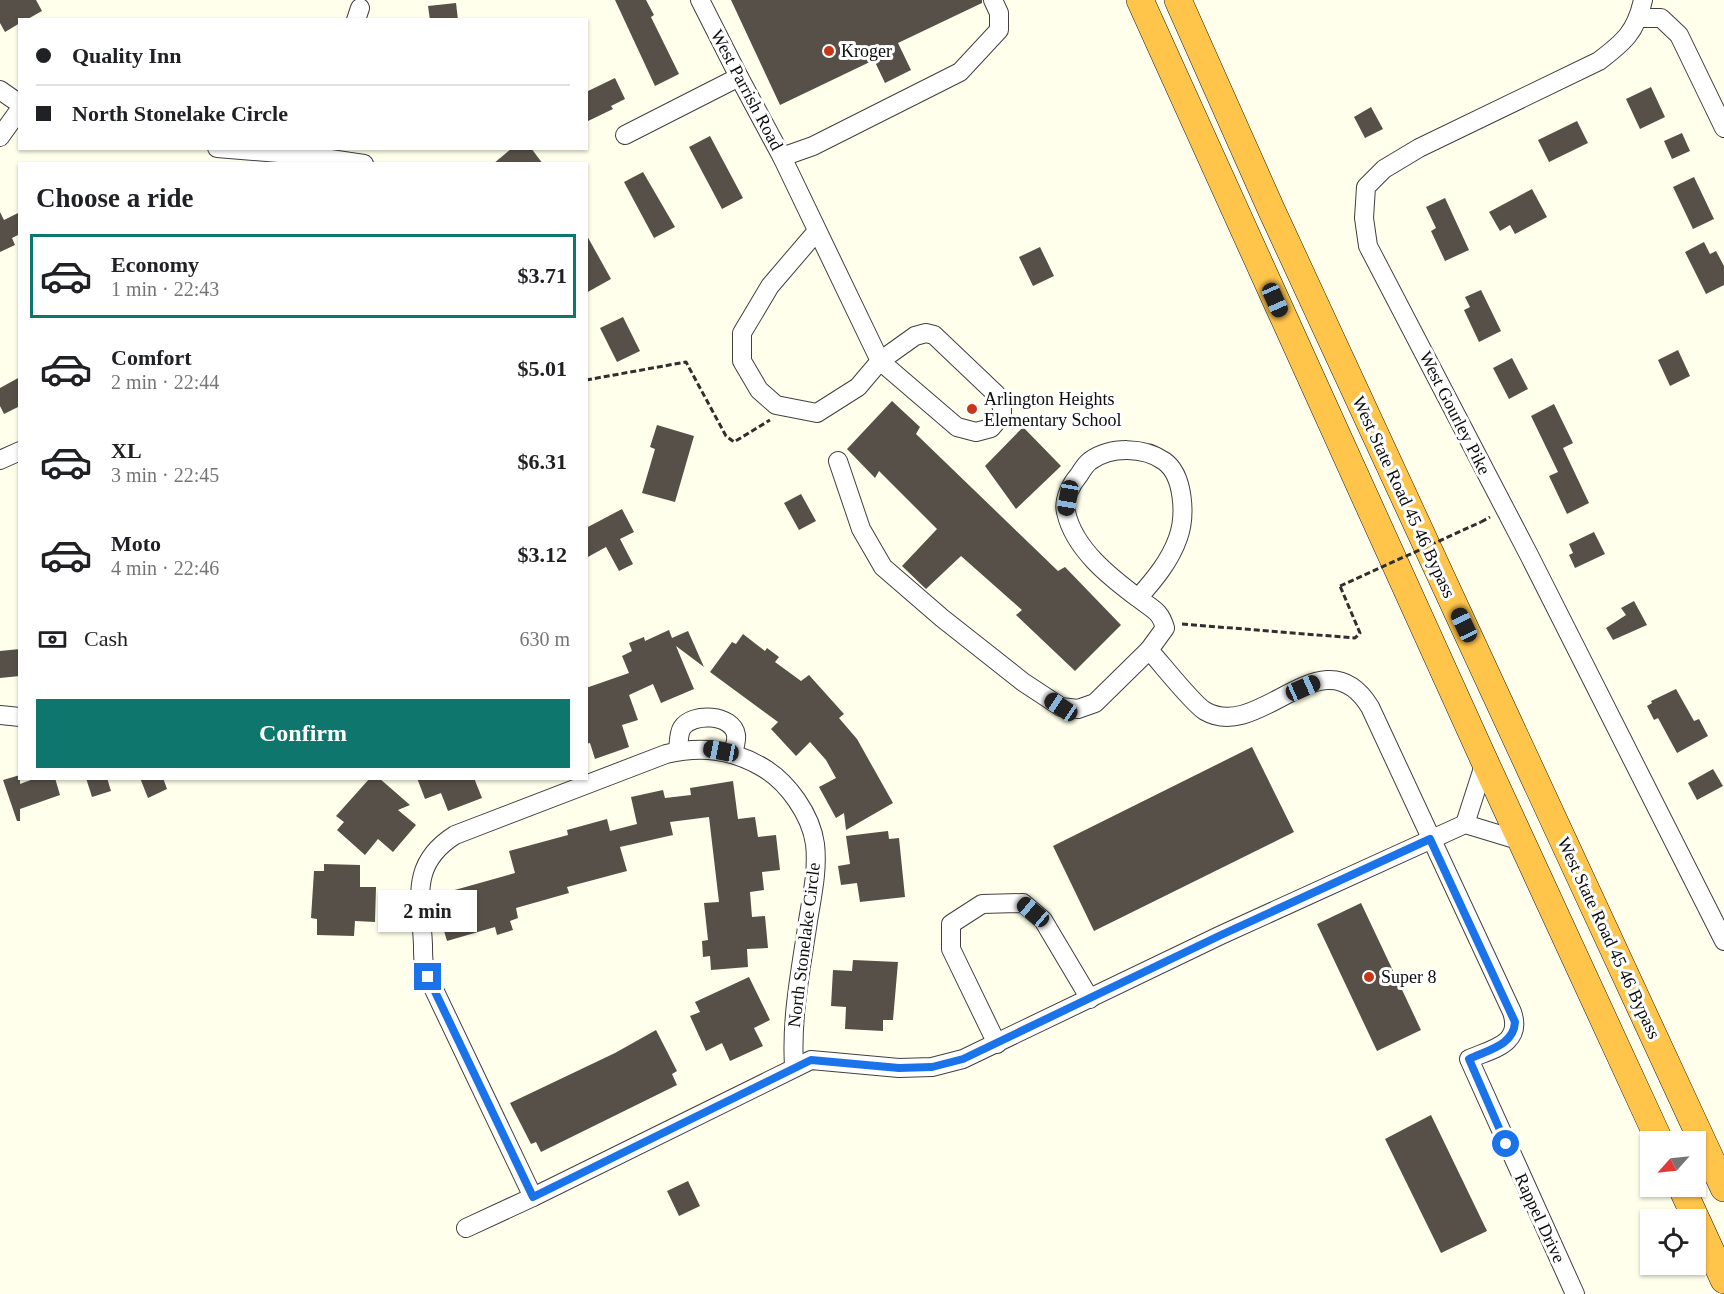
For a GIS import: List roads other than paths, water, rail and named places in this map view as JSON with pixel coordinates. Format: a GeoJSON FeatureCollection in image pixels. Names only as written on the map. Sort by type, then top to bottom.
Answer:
{"type":"FeatureCollection","features":[{"type":"Feature","properties":{"kind":"highway","name":"West State Road 45 46 Bypass"},"geometry":{"type":"LineString","coordinates":[[1140,0],[1655,1131]]}},
{"type":"Feature","properties":{"kind":"highway","name":"West State Road 45 46 Bypass"},"geometry":{"type":"LineString","coordinates":[[1178,0],[1329,334],[1654,1036],[1715,1155],[1724,1188]]}},
{"type":"Feature","properties":{"kind":"highway"},"geometry":{"type":"LineString","coordinates":[[1275,300],[1297,307],[1329,334]]}},
{"type":"Feature","properties":{"kind":"highway"},"geometry":{"type":"LineString","coordinates":[[1597,1006],[1625,1029],[1654,1036]]}},
{"type":"Feature","properties":{"kind":"highway"},"geometry":{"type":"LineString","coordinates":[[1686,1197],[1724,1280]]}},
{"type":"Feature","properties":{"kind":"street","name":"West Parrish Road"},"geometry":{"type":"LineString","coordinates":[[700,0],[782,157],[880,361]]}},
{"type":"Feature","properties":{"kind":"street"},"geometry":{"type":"LineString","coordinates":[[782,157],[813,146],[960,72],[999,30],[999,13],[993,0]]}},
{"type":"Feature","properties":{"kind":"street","name":"West Gourley Pike"},"geometry":{"type":"LineString","coordinates":[[1643,0],[1639,18],[1625,41],[1599,61],[1419,148],[1384,169],[1366,187],[1364,218],[1368,246],[1529,555],[1724,940]]}},
{"type":"Feature","properties":{"kind":"street"},"geometry":{"type":"LineString","coordinates":[[1639,18],[1660,18],[1679,35],[1724,128]]}},
{"type":"Feature","properties":{"kind":"street"},"geometry":{"type":"LineString","coordinates":[[625,135],[739,77]]}},
{"type":"Feature","properties":{"kind":"street"},"geometry":{"type":"LineString","coordinates":[[0,90],[18,103]]}},
{"type":"Feature","properties":{"kind":"street"},"geometry":{"type":"LineString","coordinates":[[0,137],[18,112]]}},
{"type":"Feature","properties":{"kind":"street"},"geometry":{"type":"LineString","coordinates":[[260,150],[304,152],[354,162]]}},
{"type":"Feature","properties":{"kind":"street"},"geometry":{"type":"LineString","coordinates":[[817,231],[770,286],[742,333],[742,361],[759,390],[776,405],[817,413],[858,387],[880,361],[915,336],[926,333],[934,335],[996,394],[1002,407],[1001,417],[991,428],[976,432],[957,427],[880,361]]}},
{"type":"Feature","properties":{"kind":"street"},"geometry":{"type":"LineString","coordinates":[[838,461],[861,529],[883,567],[942,618],[1023,682],[1061,707],[1078,709],[1095,703],[1149,650],[1165,628],[1160,614],[1138,598],[1107,573],[1078,543],[1065,511],[1070,485],[1090,461],[1118,450],[1144,452],[1165,462],[1180,485],[1182,505],[1179,537],[1159,574],[1138,598]]}},
{"type":"Feature","properties":{"kind":"street"},"geometry":{"type":"LineString","coordinates":[[0,460],[18,452]]}},
{"type":"Feature","properties":{"kind":"street"},"geometry":{"type":"LineString","coordinates":[[1149,650],[1204,711],[1218,715],[1234,716],[1252,711],[1320,680],[1338,680],[1350,684],[1361,693],[1370,707],[1430,839]]}},
{"type":"Feature","properties":{"kind":"street"},"geometry":{"type":"LineString","coordinates":[[0,715],[18,717]]}},
{"type":"Feature","properties":{"kind":"street"},"geometry":{"type":"LineString","coordinates":[[678,751],[681,729],[689,721],[698,718],[724,720],[734,728],[737,737],[733,753]]}},
{"type":"Feature","properties":{"kind":"street","name":"North Stonelake Circle"},"geometry":{"type":"LineString","coordinates":[[533,1197],[428,977],[422,959],[423,945],[418,909],[425,867],[443,842],[467,829],[678,751],[709,749],[733,753],[771,772],[791,792],[802,811],[814,843],[815,877],[795,1011],[794,1066]]}},
{"type":"Feature","properties":{"kind":"street"},"geometry":{"type":"LineString","coordinates":[[1465,824],[1485,762]]}},
{"type":"Feature","properties":{"kind":"street"},"geometry":{"type":"LineString","coordinates":[[466,1228],[533,1197],[794,1066],[811,1060],[899,1068],[932,1067],[963,1059],[1221,935],[1465,824],[1521,841]]}},
{"type":"Feature","properties":{"kind":"street","name":"Rappel Drive"},"geometry":{"type":"LineString","coordinates":[[1430,839],[1515,1022],[1515,1032],[1503,1044],[1469,1059],[1575,1294]]}},
{"type":"Feature","properties":{"kind":"street"},"geometry":{"type":"LineString","coordinates":[[997,1044],[951,949],[951,924],[982,904],[1023,903],[1043,920],[1090,999]]}},
{"type":"Feature","properties":{"kind":"place","name":"Kroger"},"geometry":{"type":"Point","coordinates":[829,51]}},
{"type":"Feature","properties":{"kind":"place","name":"Arlington Heights Elementary School"},"geometry":{"type":"Point","coordinates":[972,409]}},
{"type":"Feature","properties":{"kind":"place","name":"Super 8"},"geometry":{"type":"Point","coordinates":[1369,977]}}]}
